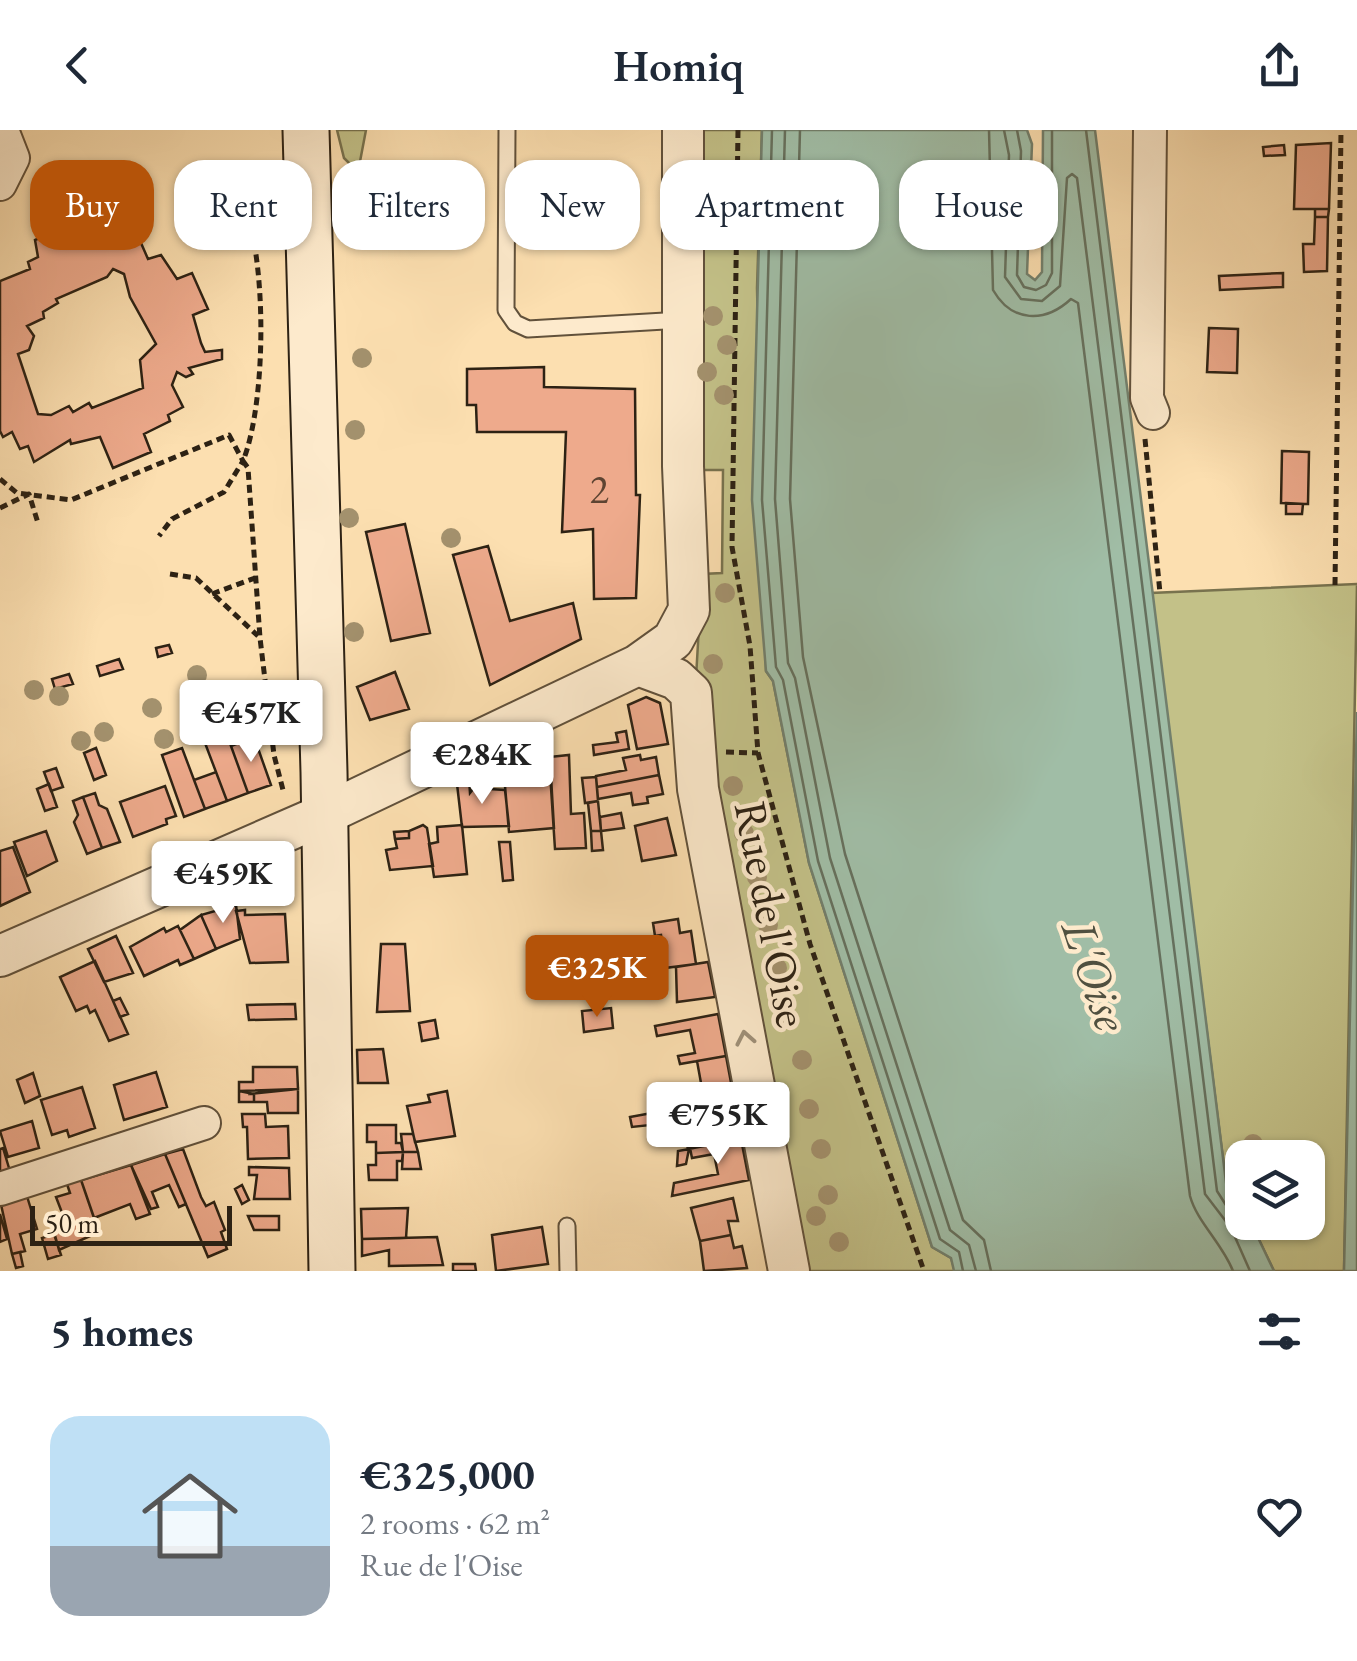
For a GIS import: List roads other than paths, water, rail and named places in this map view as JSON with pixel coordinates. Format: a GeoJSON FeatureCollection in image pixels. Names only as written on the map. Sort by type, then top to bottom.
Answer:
{"type":"FeatureCollection","features":[{"type":"Feature","properties":{"kind":"main road"},"geometry":{"type":"LineString","coordinates":[[306,130],[332,1271]]}},
{"type":"Feature","properties":{"kind":"street"},"geometry":{"type":"LineString","coordinates":[[0,184],[13,158],[2,130]]}},
{"type":"Feature","properties":{"kind":"street","name":"Rue de l'Oise"},"geometry":{"type":"LineString","coordinates":[[683,130],[682,320],[691,693],[698,789],[789,1271]]}},
{"type":"Feature","properties":{"kind":"street"},"geometry":{"type":"LineString","coordinates":[[1150,130],[1147,398],[1152,410]]}},
{"type":"Feature","properties":{"kind":"street"},"geometry":{"type":"LineString","coordinates":[[0,956],[323,815],[638,666],[672,640],[689,610]]}},
{"type":"Feature","properties":{"kind":"street"},"geometry":{"type":"LineString","coordinates":[[638,666],[676,679],[691,693]]}},
{"type":"Feature","properties":{"kind":"street"},"geometry":{"type":"LineString","coordinates":[[0,1189],[204,1123]]}},
{"type":"Feature","properties":{"kind":"lane"},"geometry":{"type":"LineString","coordinates":[[507,130],[506,310],[515,323],[528,329],[682,320]]}},
{"type":"Feature","properties":{"kind":"lane"},"geometry":{"type":"LineString","coordinates":[[567,1226],[568,1271]]}},
{"type":"Feature","properties":{"kind":"water","name":"L'Oise"},"geometry":{"type":"Polygon","coordinates":[[[762,130],[1027,130],[1031,160],[899,160],[899,250],[1028,250],[1027,274],[1035,280],[1042,272],[1042,250],[1058,250],[1058,160],[1043,160],[1043,130],[1095,130],[1225,1174],[1225,1240],[1259,1240],[1274,1271],[954,1271],[951,1258],[932,1247],[809,863],[773,681],[766,671],[752,500],[759,250],[879,250],[879,160],[761,160],[762,130]]]}},
{"type":"Feature","properties":{"kind":"water"},"geometry":{"type":"Polygon","coordinates":[[[1357,712],[1357,1271],[1344,1271],[1357,712]]]}}]}
